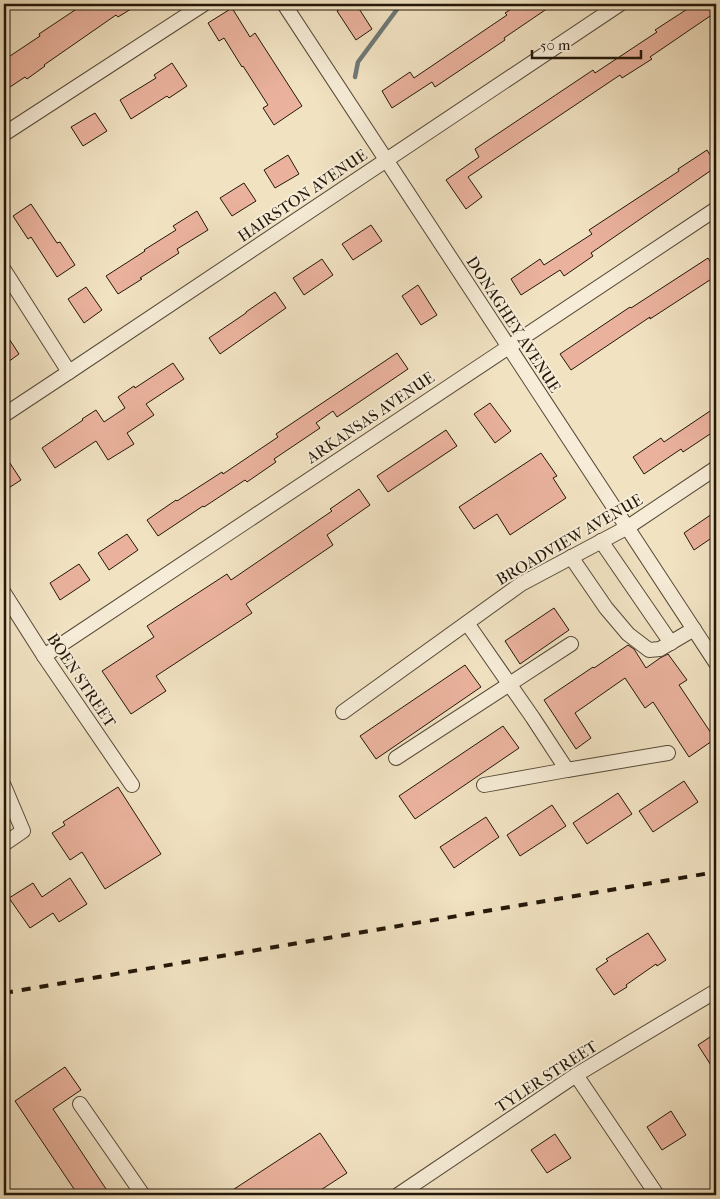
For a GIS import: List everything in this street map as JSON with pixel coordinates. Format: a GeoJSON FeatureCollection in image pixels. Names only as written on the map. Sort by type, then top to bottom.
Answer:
{"type":"FeatureCollection","features":[{"type":"Feature","properties":{"kind":"street"},"geometry":{"type":"LineString","coordinates":[[4,134],[204,4]]}},
{"type":"Feature","properties":{"kind":"street","name":"DONAGHEY AVENUE"},"geometry":{"type":"LineString","coordinates":[[284,4],[716,663]]}},
{"type":"Feature","properties":{"kind":"street","name":"HAIRSTON AVENUE"},"geometry":{"type":"LineString","coordinates":[[4,415],[620,4]]}},
{"type":"Feature","properties":{"kind":"street","name":"ARKANSAS AVENUE"},"geometry":{"type":"LineString","coordinates":[[44,656],[716,209]]}},
{"type":"Feature","properties":{"kind":"street"},"geometry":{"type":"LineString","coordinates":[[4,270],[69,372]]}},
{"type":"Feature","properties":{"kind":"street","name":"BROADVIEW AVENUE"},"geometry":{"type":"LineString","coordinates":[[343,712],[521,584],[628,527],[716,468]]}},
{"type":"Feature","properties":{"kind":"street"},"geometry":{"type":"LineString","coordinates":[[601,541],[671,643]]}},
{"type":"Feature","properties":{"kind":"street"},"geometry":{"type":"LineString","coordinates":[[571,557],[606,608],[628,634],[649,650],[660,649],[694,629]]}},
{"type":"Feature","properties":{"kind":"street","name":"BOEN STREET"},"geometry":{"type":"LineString","coordinates":[[4,593],[44,656],[132,784]]}},
{"type":"Feature","properties":{"kind":"street"},"geometry":{"type":"LineString","coordinates":[[467,623],[567,770]]}},
{"type":"Feature","properties":{"kind":"street"},"geometry":{"type":"LineString","coordinates":[[396,758],[571,644]]}},
{"type":"Feature","properties":{"kind":"street"},"geometry":{"type":"LineString","coordinates":[[484,785],[668,753]]}},
{"type":"Feature","properties":{"kind":"street"},"geometry":{"type":"LineString","coordinates":[[4,786],[23,831],[4,844]]}},
{"type":"Feature","properties":{"kind":"street","name":"TYLER STREET"},"geometry":{"type":"LineString","coordinates":[[398,1195],[576,1075],[716,991]]}},
{"type":"Feature","properties":{"kind":"street"},"geometry":{"type":"LineString","coordinates":[[576,1075],[658,1195]]}},
{"type":"Feature","properties":{"kind":"street"},"geometry":{"type":"LineString","coordinates":[[80,1104],[143,1195]]}},
{"type":"Feature","properties":{"kind":"building"},"geometry":{"type":"Polygon","coordinates":[[[84,4],[139,4],[118,17],[116,15],[27,79],[25,77],[4,91],[4,60],[84,4]]]}},
{"type":"Feature","properties":{"kind":"building"},"geometry":{"type":"Polygon","coordinates":[[[349,4],[356,4],[372,29],[356,40],[337,11],[349,4]]]}},
{"type":"Feature","properties":{"kind":"building"},"geometry":{"type":"Polygon","coordinates":[[[519,4],[554,4],[435,87],[432,82],[392,108],[382,91],[410,72],[414,78],[507,15],[505,13],[519,4]]]}},
{"type":"Feature","properties":{"kind":"building"},"geometry":{"type":"Polygon","coordinates":[[[695,4],[716,4],[716,12],[650,57],[652,59],[622,78],[620,75],[468,177],[482,197],[466,209],[446,180],[479,157],[475,149],[593,70],[595,73],[695,4]]]}},
{"type":"Feature","properties":{"kind":"building"},"geometry":{"type":"Polygon","coordinates":[[[232,8],[250,37],[255,33],[302,106],[274,125],[263,108],[268,105],[243,66],[224,38],[219,41],[208,23],[232,8]]]}},
{"type":"Feature","properties":{"kind":"building"},"geometry":{"type":"Polygon","coordinates":[[[172,63],[187,86],[169,98],[167,96],[131,119],[120,100],[156,78],[154,75],[172,63]]]}},
{"type":"Feature","properties":{"kind":"building"},"geometry":{"type":"Polygon","coordinates":[[[95,113],[107,131],[83,146],[71,127],[95,113]]]}},
{"type":"Feature","properties":{"kind":"building"},"geometry":{"type":"Polygon","coordinates":[[[707,150],[716,167],[591,253],[593,256],[564,276],[560,270],[521,295],[511,279],[540,259],[544,265],[592,234],[589,230],[679,171],[678,169],[707,150]]]}},
{"type":"Feature","properties":{"kind":"building"},"geometry":{"type":"Polygon","coordinates":[[[288,155],[299,174],[275,188],[264,170],[288,155]]]}},
{"type":"Feature","properties":{"kind":"building"},"geometry":{"type":"Polygon","coordinates":[[[244,183],[256,201],[232,216],[220,198],[244,183]]]}},
{"type":"Feature","properties":{"kind":"building"},"geometry":{"type":"Polygon","coordinates":[[[31,204],[57,243],[60,242],[75,265],[57,277],[31,237],[28,239],[13,216],[31,204]]]}},
{"type":"Feature","properties":{"kind":"building"},"geometry":{"type":"Polygon","coordinates":[[[197,211],[208,230],[177,249],[179,253],[118,294],[106,276],[176,230],[173,226],[197,211]]]}},
{"type":"Feature","properties":{"kind":"building"},"geometry":{"type":"Polygon","coordinates":[[[371,225],[382,241],[353,260],[342,244],[371,225]]]}},
{"type":"Feature","properties":{"kind":"building"},"geometry":{"type":"Polygon","coordinates":[[[708,258],[716,270],[716,276],[571,370],[560,354],[708,258]]]}},
{"type":"Feature","properties":{"kind":"building"},"geometry":{"type":"Polygon","coordinates":[[[322,259],[333,275],[304,295],[293,278],[322,259]]]}},
{"type":"Feature","properties":{"kind":"building"},"geometry":{"type":"Polygon","coordinates":[[[418,285],[437,315],[421,325],[402,296],[418,285]]]}},
{"type":"Feature","properties":{"kind":"building"},"geometry":{"type":"Polygon","coordinates":[[[86,287],[102,310],[84,323],[68,299],[86,287]]]}},
{"type":"Feature","properties":{"kind":"building"},"geometry":{"type":"Polygon","coordinates":[[[275,292],[286,308],[220,354],[209,338],[275,292]]]}},
{"type":"Feature","properties":{"kind":"building"},"geometry":{"type":"Polygon","coordinates":[[[4,331],[19,354],[4,365],[4,331]]]}},
{"type":"Feature","properties":{"kind":"building"},"geometry":{"type":"Polygon","coordinates":[[[397,353],[408,369],[337,417],[333,411],[316,423],[320,428],[274,459],[276,462],[247,482],[245,480],[158,536],[147,520],[222,472],[223,474],[278,437],[276,434],[397,353]]]}},
{"type":"Feature","properties":{"kind":"building"},"geometry":{"type":"Polygon","coordinates":[[[173,363],[184,379],[146,404],[154,415],[127,433],[134,444],[108,460],[96,441],[55,468],[42,448],[96,410],[104,422],[125,408],[118,397],[173,363]]]}},
{"type":"Feature","properties":{"kind":"building"},"geometry":{"type":"Polygon","coordinates":[[[490,403],[511,431],[495,443],[474,414],[490,403]]]}},
{"type":"Feature","properties":{"kind":"building"},"geometry":{"type":"Polygon","coordinates":[[[716,407],[716,430],[683,452],[681,449],[644,474],[633,457],[661,438],[664,442],[716,407]]]}},
{"type":"Feature","properties":{"kind":"building"},"geometry":{"type":"Polygon","coordinates":[[[446,430],[457,446],[388,492],[377,476],[446,430]]]}},
{"type":"Feature","properties":{"kind":"building"},"geometry":{"type":"Polygon","coordinates":[[[541,453],[557,476],[553,478],[566,498],[510,535],[497,514],[474,529],[459,507],[541,453]]]}},
{"type":"Feature","properties":{"kind":"building"},"geometry":{"type":"Polygon","coordinates":[[[4,454],[21,480],[4,491],[4,454]]]}},
{"type":"Feature","properties":{"kind":"building"},"geometry":{"type":"Polygon","coordinates":[[[359,489],[370,505],[327,535],[333,545],[246,604],[252,613],[156,676],[166,691],[131,714],[102,671],[154,637],[147,626],[227,574],[231,580],[332,511],[330,509],[359,489]]]}},
{"type":"Feature","properties":{"kind":"building"},"geometry":{"type":"Polygon","coordinates":[[[712,514],[716,521],[716,535],[694,550],[684,533],[712,514]]]}},
{"type":"Feature","properties":{"kind":"building"},"geometry":{"type":"Polygon","coordinates":[[[127,534],[138,550],[109,570],[98,553],[127,534]]]}},
{"type":"Feature","properties":{"kind":"building"},"geometry":{"type":"Polygon","coordinates":[[[79,564],[90,580],[60,600],[50,583],[79,564]]]}},
{"type":"Feature","properties":{"kind":"building"},"geometry":{"type":"Polygon","coordinates":[[[554,608],[569,630],[520,664],[505,641],[554,608]]]}},
{"type":"Feature","properties":{"kind":"building"},"geometry":{"type":"Polygon","coordinates":[[[628,645],[634,649],[646,668],[668,654],[687,680],[679,685],[715,739],[689,757],[653,702],[645,708],[625,678],[575,713],[591,738],[576,749],[544,700],[628,645]]]}},
{"type":"Feature","properties":{"kind":"building"},"geometry":{"type":"Polygon","coordinates":[[[465,665],[481,687],[376,759],[360,736],[465,665]]]}},
{"type":"Feature","properties":{"kind":"building"},"geometry":{"type":"Polygon","coordinates":[[[503,726],[519,748],[415,819],[399,796],[503,726]]]}},
{"type":"Feature","properties":{"kind":"building"},"geometry":{"type":"Polygon","coordinates":[[[684,781],[698,802],[653,832],[639,811],[684,781]]]}},
{"type":"Feature","properties":{"kind":"building"},"geometry":{"type":"Polygon","coordinates":[[[118,787],[161,854],[105,889],[82,852],[70,860],[52,833],[65,825],[63,822],[118,787]]]}},
{"type":"Feature","properties":{"kind":"building"},"geometry":{"type":"Polygon","coordinates":[[[618,793],[632,814],[587,844],[573,823],[618,793]]]}},
{"type":"Feature","properties":{"kind":"building"},"geometry":{"type":"Polygon","coordinates":[[[552,805],[566,826],[520,856],[507,835],[552,805]]]}},
{"type":"Feature","properties":{"kind":"building"},"geometry":{"type":"Polygon","coordinates":[[[486,817],[499,837],[454,868],[440,847],[486,817]]]}},
{"type":"Feature","properties":{"kind":"building"},"geometry":{"type":"Polygon","coordinates":[[[70,878],[87,904],[59,922],[53,913],[30,928],[9,898],[33,883],[42,897],[70,878]]]}},
{"type":"Feature","properties":{"kind":"building"},"geometry":{"type":"Polygon","coordinates":[[[648,933],[666,960],[657,966],[656,964],[614,995],[596,969],[608,961],[606,959],[648,933]]]}},
{"type":"Feature","properties":{"kind":"building"},"geometry":{"type":"Polygon","coordinates":[[[716,1033],[716,1073],[698,1045],[716,1033]]]}},
{"type":"Feature","properties":{"kind":"building"},"geometry":{"type":"Polygon","coordinates":[[[65,1067],[81,1090],[53,1109],[110,1195],[78,1195],[15,1101],[65,1067]]]}},
{"type":"Feature","properties":{"kind":"building"},"geometry":{"type":"Polygon","coordinates":[[[671,1111],[686,1135],[662,1150],[647,1127],[671,1111]]]}},
{"type":"Feature","properties":{"kind":"building"},"geometry":{"type":"Polygon","coordinates":[[[320,1133],[347,1173],[313,1195],[225,1195],[320,1133]]]}},
{"type":"Feature","properties":{"kind":"building"},"geometry":{"type":"Polygon","coordinates":[[[555,1134],[571,1158],[547,1173],[531,1150],[555,1134]]]}},
{"type":"Feature","properties":{"kind":"waterway"},"geometry":{"type":"LineString","coordinates":[[355,77],[358,62],[401,4]]}},
{"type":"Feature","properties":{"kind":"railway"},"geometry":{"type":"LineString","coordinates":[[4,993],[716,872]]}}]}
